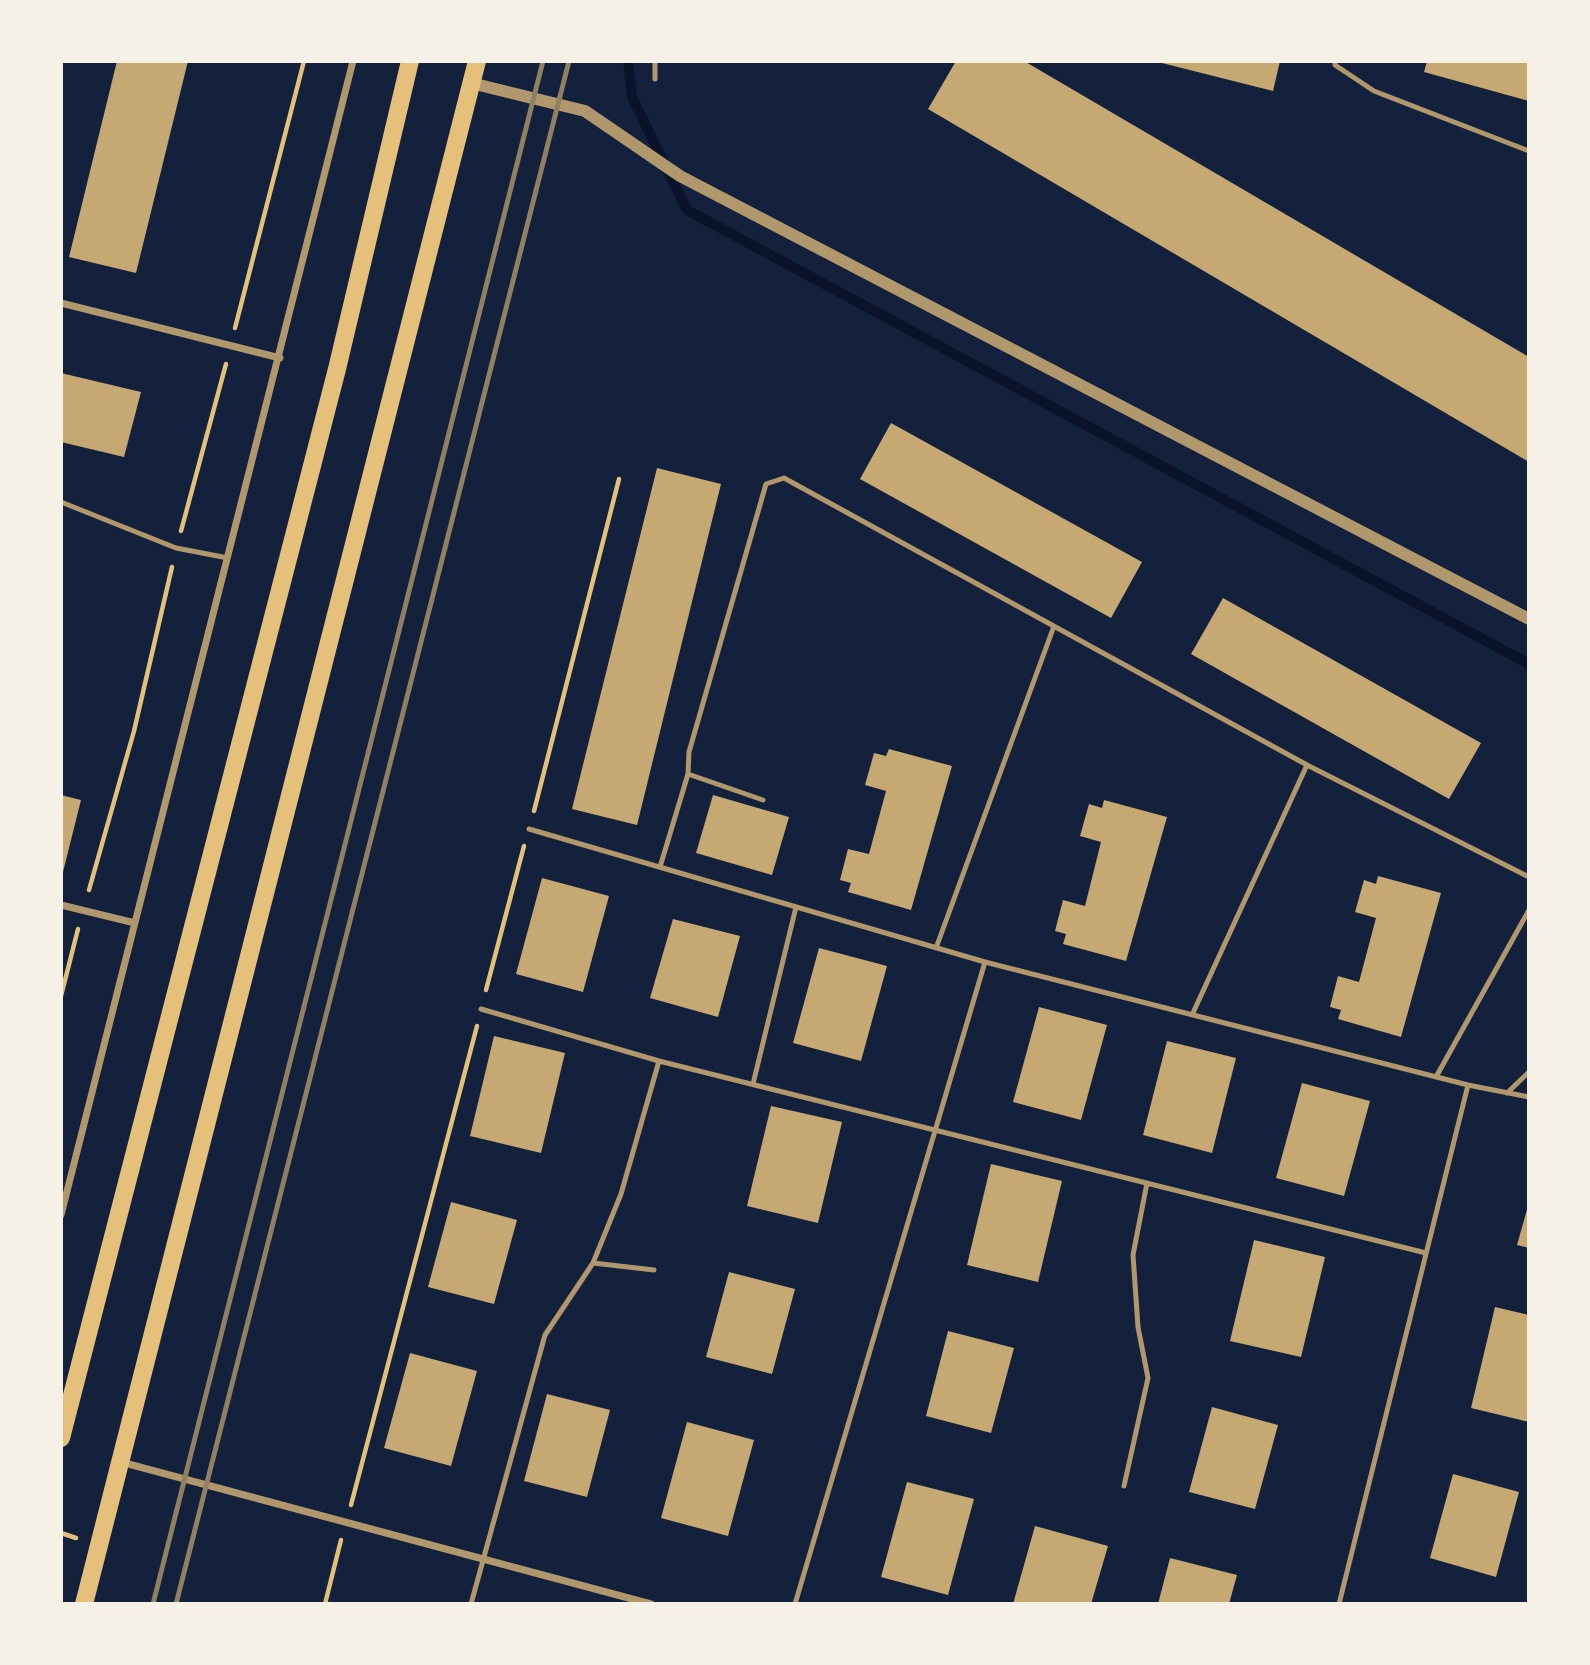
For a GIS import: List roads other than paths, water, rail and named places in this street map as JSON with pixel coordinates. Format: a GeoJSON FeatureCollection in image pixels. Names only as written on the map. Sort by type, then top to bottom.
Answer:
{"type":"FeatureCollection","features":[{"type":"Feature","properties":{"kind":"main road"},"geometry":{"type":"LineString","coordinates":[[61,1438],[333,383],[410,61]]}},
{"type":"Feature","properties":{"kind":"main road"},"geometry":{"type":"LineString","coordinates":[[84,1604],[477,61]]}},
{"type":"Feature","properties":{"kind":"street"},"geometry":{"type":"LineString","coordinates":[[61,1215],[354,61]]}},
{"type":"Feature","properties":{"kind":"street"},"geometry":{"type":"LineString","coordinates":[[471,83],[585,111],[680,176],[1529,619]]}},
{"type":"Feature","properties":{"kind":"street"},"geometry":{"type":"LineString","coordinates":[[61,303],[280,358]]}},
{"type":"Feature","properties":{"kind":"street"},"geometry":{"type":"LineString","coordinates":[[61,905],[135,923]]}},
{"type":"Feature","properties":{"kind":"street"},"geometry":{"type":"LineString","coordinates":[[120,1462],[651,1604]]}},
{"type":"Feature","properties":{"kind":"lane"},"geometry":{"type":"LineString","coordinates":[[655,61],[655,79]]}},
{"type":"Feature","properties":{"kind":"lane"},"geometry":{"type":"LineString","coordinates":[[1335,61],[1335,65],[1374,91],[1529,151]]}},
{"type":"Feature","properties":{"kind":"lane"},"geometry":{"type":"LineString","coordinates":[[660,867],[688,774],[689,752],[766,484],[783,478],[1307,765],[1529,877]]}},
{"type":"Feature","properties":{"kind":"lane"},"geometry":{"type":"LineString","coordinates":[[61,502],[177,548],[228,558]]}},
{"type":"Feature","properties":{"kind":"lane"},"geometry":{"type":"LineString","coordinates":[[936,948],[1054,626]]}},
{"type":"Feature","properties":{"kind":"lane"},"geometry":{"type":"LineString","coordinates":[[1192,1014],[1307,765]]}},
{"type":"Feature","properties":{"kind":"lane"},"geometry":{"type":"LineString","coordinates":[[688,774],[763,800]]}},
{"type":"Feature","properties":{"kind":"lane"},"geometry":{"type":"LineString","coordinates":[[529,829],[985,962],[1436,1077],[1529,1097]]}},
{"type":"Feature","properties":{"kind":"lane"},"geometry":{"type":"LineString","coordinates":[[753,1084],[796,907]]}},
{"type":"Feature","properties":{"kind":"lane"},"geometry":{"type":"LineString","coordinates":[[1436,1077],[1529,910]]}},
{"type":"Feature","properties":{"kind":"lane"},"geometry":{"type":"LineString","coordinates":[[795,1604],[985,962]]}},
{"type":"Feature","properties":{"kind":"lane"},"geometry":{"type":"LineString","coordinates":[[481,1009],[659,1061],[1426,1253]]}},
{"type":"Feature","properties":{"kind":"lane"},"geometry":{"type":"LineString","coordinates":[[471,1604],[545,1335],[593,1263],[621,1194],[659,1061]]}},
{"type":"Feature","properties":{"kind":"lane"},"geometry":{"type":"LineString","coordinates":[[1507,1093],[1529,1072]]}},
{"type":"Feature","properties":{"kind":"lane"},"geometry":{"type":"LineString","coordinates":[[1339,1604],[1468,1084]]}},
{"type":"Feature","properties":{"kind":"lane"},"geometry":{"type":"LineString","coordinates":[[1124,1486],[1148,1378],[1138,1327],[1133,1255],[1147,1183]]}},
{"type":"Feature","properties":{"kind":"lane"},"geometry":{"type":"LineString","coordinates":[[593,1263],[654,1270]]}},
{"type":"Feature","properties":{"kind":"waterway"},"geometry":{"type":"LineString","coordinates":[[628,61],[632,97],[687,210],[1529,664]]}},
{"type":"Feature","properties":{"kind":"railway"},"geometry":{"type":"LineString","coordinates":[[153,1604],[543,61]]}},
{"type":"Feature","properties":{"kind":"railway"},"geometry":{"type":"LineString","coordinates":[[176,1604],[569,61]]}}]}
